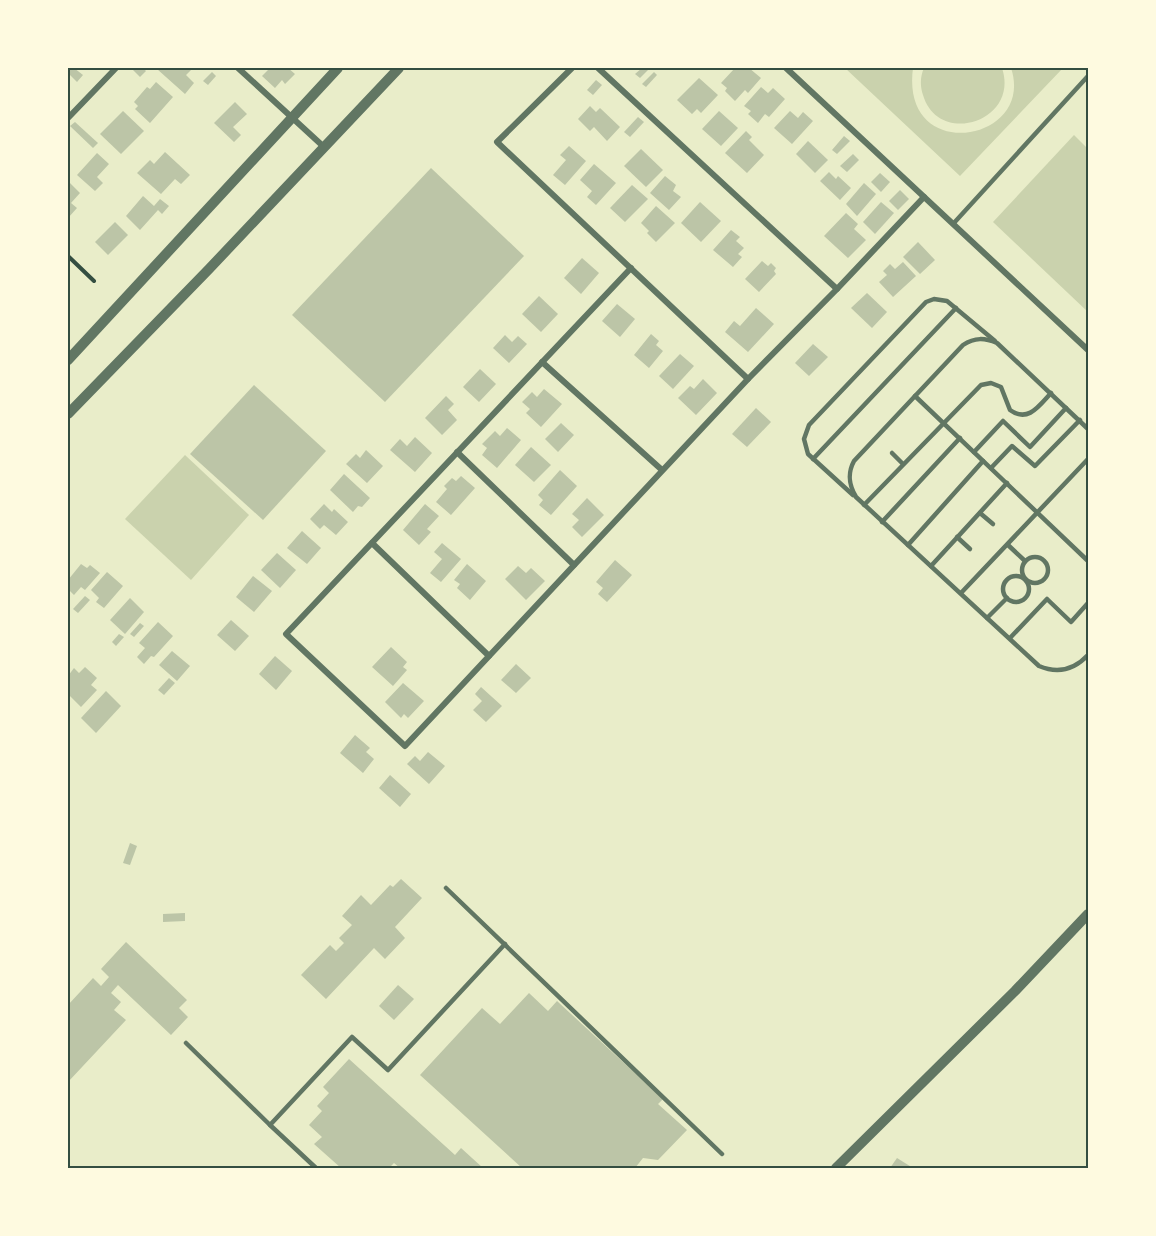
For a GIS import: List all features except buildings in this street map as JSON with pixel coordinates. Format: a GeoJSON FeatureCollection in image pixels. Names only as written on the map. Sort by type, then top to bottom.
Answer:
{"type":"FeatureCollection","features":[{"type":"Feature","properties":{"kind":"street"},"geometry":{"type":"LineString","coordinates":[[68,118],[116,68]]}},
{"type":"Feature","properties":{"kind":"street"},"geometry":{"type":"LineString","coordinates":[[238,68],[324,147]]}},
{"type":"Feature","properties":{"kind":"street"},"geometry":{"type":"LineString","coordinates":[[68,360],[338,68]]}},
{"type":"Feature","properties":{"kind":"street"},"geometry":{"type":"LineString","coordinates":[[68,414],[399,68]]}},
{"type":"Feature","properties":{"kind":"street"},"geometry":{"type":"LineString","coordinates":[[572,68],[497,142],[748,379]]}},
{"type":"Feature","properties":{"kind":"street"},"geometry":{"type":"LineString","coordinates":[[598,68],[837,289]]}},
{"type":"Feature","properties":{"kind":"street"},"geometry":{"type":"LineString","coordinates":[[786,68],[1089,350]]}},
{"type":"Feature","properties":{"kind":"street"},"geometry":{"type":"LineString","coordinates":[[631,268],[286,634],[405,746],[748,379],[924,197]]}},
{"type":"Feature","properties":{"kind":"street"},"geometry":{"type":"LineString","coordinates":[[542,362],[662,470]]}},
{"type":"Feature","properties":{"kind":"street"},"geometry":{"type":"LineString","coordinates":[[457,452],[574,565]]}},
{"type":"Feature","properties":{"kind":"street"},"geometry":{"type":"LineString","coordinates":[[372,543],[489,656]]}},
{"type":"Feature","properties":{"kind":"street"},"geometry":{"type":"LineString","coordinates":[[836,1168],[1015,991],[1089,914]]}},
{"type":"Feature","properties":{"kind":"lane"},"geometry":{"type":"LineString","coordinates":[[953,225],[1089,76]]}},
{"type":"Feature","properties":{"kind":"lane"},"geometry":{"type":"LineString","coordinates":[[1089,429],[997,343],[956,308],[941,299],[926,302],[809,425],[804,439],[808,454],[813,459],[1039,666],[1049,670],[1069,669],[1089,655]]}},
{"type":"Feature","properties":{"kind":"lane"},"geometry":{"type":"LineString","coordinates":[[813,459],[956,308]]}},
{"type":"Feature","properties":{"kind":"lane"},"geometry":{"type":"LineString","coordinates":[[860,501],[850,484],[850,471],[854,461],[969,341],[984,339],[997,343]]}},
{"type":"Feature","properties":{"kind":"lane"},"geometry":{"type":"LineString","coordinates":[[864,505],[977,389],[986,383],[991,382],[1001,387],[1010,410],[1020,416],[1030,414],[1051,393]]}},
{"type":"Feature","properties":{"kind":"lane"},"geometry":{"type":"LineString","coordinates":[[915,396],[1089,561]]}},
{"type":"Feature","properties":{"kind":"lane"},"geometry":{"type":"LineString","coordinates":[[974,452],[1003,421],[1030,447],[1066,408]]}},
{"type":"Feature","properties":{"kind":"lane"},"geometry":{"type":"LineString","coordinates":[[991,468],[1012,446],[1035,466],[1080,420]]}},
{"type":"Feature","properties":{"kind":"lane"},"geometry":{"type":"LineString","coordinates":[[882,522],[960,438]]}},
{"type":"Feature","properties":{"kind":"lane"},"geometry":{"type":"LineString","coordinates":[[892,453],[903,464]]}},
{"type":"Feature","properties":{"kind":"lane"},"geometry":{"type":"LineString","coordinates":[[961,593],[1089,459]]}},
{"type":"Feature","properties":{"kind":"lane"},"geometry":{"type":"LineString","coordinates":[[908,545],[983,460]]}},
{"type":"Feature","properties":{"kind":"lane"},"geometry":{"type":"LineString","coordinates":[[931,566],[1007,483]]}},
{"type":"Feature","properties":{"kind":"lane"},"geometry":{"type":"LineString","coordinates":[[980,513],[993,524]]}},
{"type":"Feature","properties":{"kind":"lane"},"geometry":{"type":"LineString","coordinates":[[957,537],[970,549]]}},
{"type":"Feature","properties":{"kind":"lane"},"geometry":{"type":"LineString","coordinates":[[1008,545],[1025,561]]}},
{"type":"Feature","properties":{"kind":"lane"},"geometry":{"type":"LineString","coordinates":[[1025,561],[1022,569],[1027,581],[1030,589],[1026,597],[1019,602],[1011,601],[1003,590],[1008,579],[1016,576],[1027,581],[1031,583],[1040,583],[1047,577],[1049,568],[1041,558],[1033,557],[1025,561]]}},
{"type":"Feature","properties":{"kind":"lane"},"geometry":{"type":"LineString","coordinates":[[987,618],[1007,598]]}},
{"type":"Feature","properties":{"kind":"lane"},"geometry":{"type":"LineString","coordinates":[[1010,638],[1047,599],[1071,622],[1089,603]]}},
{"type":"Feature","properties":{"kind":"lane"},"geometry":{"type":"LineString","coordinates":[[446,888],[722,1154]]}},
{"type":"Feature","properties":{"kind":"lane"},"geometry":{"type":"LineString","coordinates":[[270,1125],[352,1037],[388,1070],[505,944]]}},
{"type":"Feature","properties":{"kind":"lane"},"geometry":{"type":"LineString","coordinates":[[186,1043],[316,1168]]}},
{"type":"Feature","properties":{"kind":"path"},"geometry":{"type":"LineString","coordinates":[[68,256],[94,281]]}},
{"type":"Feature","properties":{"kind":"green space"},"geometry":{"type":"Polygon","coordinates":[[[845,68],[913,68],[915,99],[926,120],[945,131],[966,132],[988,126],[1004,113],[1013,93],[1011,68],[1063,68],[960,176],[845,68]]]}},
{"type":"Feature","properties":{"kind":"green space"},"geometry":{"type":"Polygon","coordinates":[[[924,68],[1002,68],[1004,87],[999,102],[989,114],[975,121],[959,124],[944,120],[931,111],[923,95],[921,82],[924,68]]]}},
{"type":"Feature","properties":{"kind":"green space"},"geometry":{"type":"Polygon","coordinates":[[[1074,135],[1088,149],[1088,312],[993,222],[1074,135]]]}},
{"type":"Feature","properties":{"kind":"green space"},"geometry":{"type":"Polygon","coordinates":[[[185,455],[249,515],[191,580],[125,519],[185,455]]]}}]}
